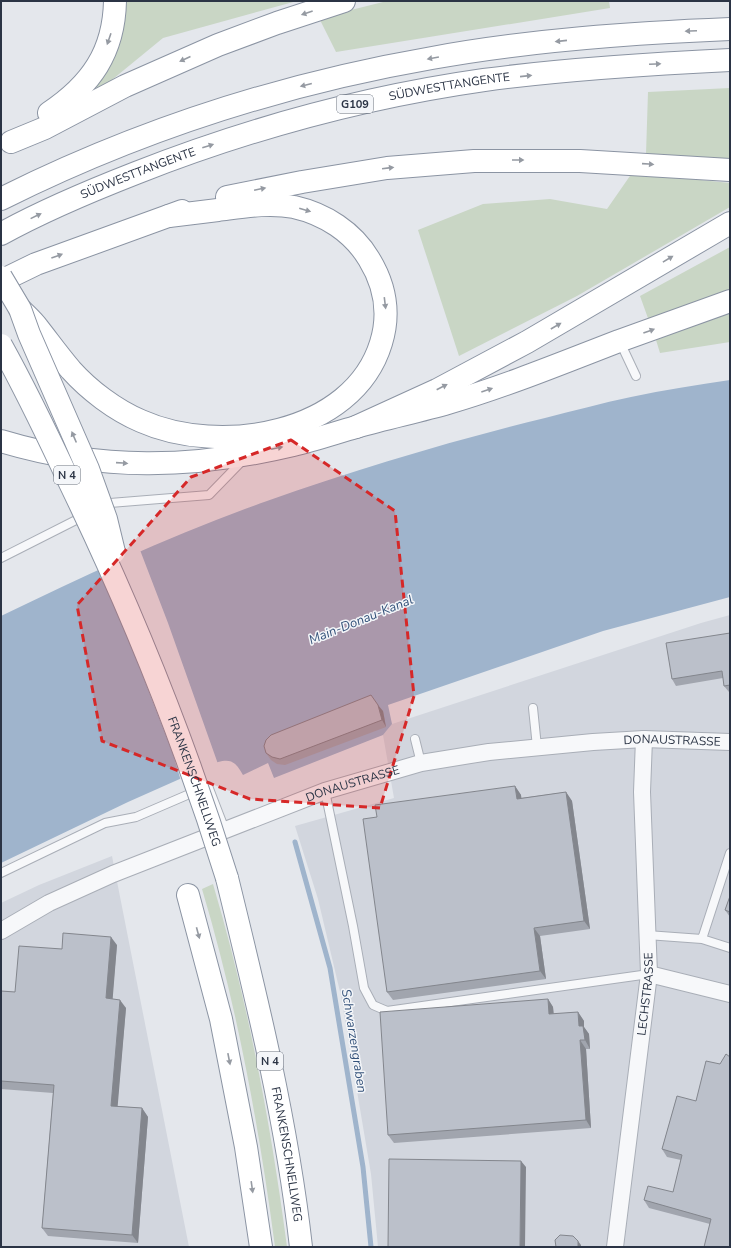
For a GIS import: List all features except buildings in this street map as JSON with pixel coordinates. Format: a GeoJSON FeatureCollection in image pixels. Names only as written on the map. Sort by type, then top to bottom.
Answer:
{"type":"FeatureCollection","features":[{"type":"Feature","properties":{"kind":"highway"},"geometry":{"type":"LineString","coordinates":[[6,145],[71,97],[95,71],[112,34],[116,1]]}},
{"type":"Feature","properties":{"kind":"highway"},"geometry":{"type":"LineString","coordinates":[[6,145],[45,128],[125,86],[218,45],[277,23],[344,1]]}},
{"type":"Feature","properties":{"kind":"highway","name":"G109"},"geometry":{"type":"LineString","coordinates":[[1,200],[68,167],[180,124],[248,101],[357,72],[434,57],[528,44],[627,35],[730,29]]}},
{"type":"Feature","properties":{"kind":"highway","name":"SÜDWESTTANGENTE"},"geometry":{"type":"LineString","coordinates":[[1,234],[105,185],[198,150],[281,123],[393,95],[499,78],[607,67],[730,60]]}},
{"type":"Feature","properties":{"kind":"highway"},"geometry":{"type":"LineString","coordinates":[[1,281],[36,264],[206,202],[263,189],[351,173],[417,165],[474,161],[551,160],[648,164],[724,170]]}},
{"type":"Feature","properties":{"kind":"highway"},"geometry":{"type":"LineString","coordinates":[[20,308],[38,326],[49,344],[72,372],[117,408],[140,421],[165,430],[199,437],[231,438],[265,434],[298,424],[324,411],[345,396],[357,384],[367,372],[379,350],[385,322],[385,305],[382,288],[375,269],[356,240],[333,222],[303,209],[291,207],[271,206],[238,208],[169,216]]}},
{"type":"Feature","properties":{"kind":"highway"},"geometry":{"type":"LineString","coordinates":[[356,427],[437,390],[527,342],[730,222]]}},
{"type":"Feature","properties":{"kind":"highway"},"geometry":{"type":"LineString","coordinates":[[1,277],[20,308],[29,334],[88,469],[106,519],[128,607]]}},
{"type":"Feature","properties":{"kind":"highway"},"geometry":{"type":"LineString","coordinates":[[1,441],[64,457],[125,464],[203,461],[250,454],[294,445],[447,403],[503,385],[730,301]]}},
{"type":"Feature","properties":{"kind":"highway","name":"FRANKENSCHNELLWEG"},"geometry":{"type":"LineString","coordinates":[[1,345],[45,429],[94,531],[128,607],[185,752],[206,812],[227,878],[259,1010],[285,1134],[301,1247]]}},
{"type":"Feature","properties":{"kind":"highway"},"geometry":{"type":"LineString","coordinates":[[188,895],[221,1019],[246,1147],[261,1247]]}},
{"type":"Feature","properties":{"kind":"street","name":"DONAUSTRASSE"},"geometry":{"type":"LineString","coordinates":[[1,931],[49,902],[82,887],[325,791],[421,763],[489,752],[644,739],[730,742]]}},
{"type":"Feature","properties":{"kind":"street","name":"LECHSTRASSE"},"geometry":{"type":"LineString","coordinates":[[615,1247],[649,974],[642,792],[644,739]]}},
{"type":"Feature","properties":{"kind":"street"},"geometry":{"type":"LineString","coordinates":[[649,974],[730,994]]}},
{"type":"Feature","properties":{"kind":"lane"},"geometry":{"type":"LineString","coordinates":[[620,341],[636,376]]}},
{"type":"Feature","properties":{"kind":"lane"},"geometry":{"type":"LineString","coordinates":[[1,558],[110,503],[209,495],[250,454]]}},
{"type":"Feature","properties":{"kind":"lane"},"geometry":{"type":"LineString","coordinates":[[533,708],[537,747]]}},
{"type":"Feature","properties":{"kind":"lane"},"geometry":{"type":"LineString","coordinates":[[415,739],[421,763]]}},
{"type":"Feature","properties":{"kind":"lane"},"geometry":{"type":"LineString","coordinates":[[1,873],[105,823],[136,817],[208,786],[225,830]]}},
{"type":"Feature","properties":{"kind":"lane"},"geometry":{"type":"LineString","coordinates":[[325,791],[353,926],[364,988],[373,1005],[387,1011],[649,974]]}},
{"type":"Feature","properties":{"kind":"lane"},"geometry":{"type":"LineString","coordinates":[[702,939],[730,854]]}},
{"type":"Feature","properties":{"kind":"lane"},"geometry":{"type":"LineString","coordinates":[[647,935],[702,939],[730,948]]}},
{"type":"Feature","properties":{"kind":"highlighted area"},"geometry":{"type":"Polygon","coordinates":[[[291,440],[395,511],[414,696],[380,808],[250,799],[102,741],[77,605],[191,477],[291,440]]]}},
{"type":"Feature","properties":{"kind":"shaded area"},"geometry":{"type":"Polygon","coordinates":[[[730,615],[730,1247],[378,1247],[371,1174],[341,996],[318,899],[295,826],[394,798],[383,735],[392,724],[701,623],[730,615]]]}},
{"type":"Feature","properties":{"kind":"shaded area"},"geometry":{"type":"Polygon","coordinates":[[[112,856],[189,1247],[1,1247],[1,903],[39,885],[112,856]]]}},
{"type":"Feature","properties":{"kind":"green space"},"geometry":{"type":"Polygon","coordinates":[[[123,1],[297,1],[163,38],[91,97],[88,93],[123,1]]]}},
{"type":"Feature","properties":{"kind":"green space"},"geometry":{"type":"Polygon","coordinates":[[[387,1],[609,1],[610,8],[336,52],[319,18],[387,1]]]}},
{"type":"Feature","properties":{"kind":"green space"},"geometry":{"type":"Polygon","coordinates":[[[730,88],[730,160],[646,154],[648,92],[730,88]]]}},
{"type":"Feature","properties":{"kind":"green space"},"geometry":{"type":"Polygon","coordinates":[[[632,173],[730,183],[730,207],[577,296],[459,356],[418,230],[483,204],[550,199],[607,209],[632,173]]]}},
{"type":"Feature","properties":{"kind":"green space"},"geometry":{"type":"Polygon","coordinates":[[[730,247],[730,291],[649,321],[640,296],[730,247]]]}},
{"type":"Feature","properties":{"kind":"green space"},"geometry":{"type":"Polygon","coordinates":[[[730,312],[730,342],[660,353],[656,340],[730,312]]]}},
{"type":"Feature","properties":{"kind":"green space"},"geometry":{"type":"Polygon","coordinates":[[[213,884],[226,928],[248,1019],[274,1155],[287,1247],[275,1247],[262,1156],[246,1066],[226,977],[202,889],[213,884]]]}},
{"type":"Feature","properties":{"kind":"water","name":"Main-Donau-Kanal"},"geometry":{"type":"Polygon","coordinates":[[[730,380],[730,597],[603,631],[388,705],[392,724],[383,735],[274,778],[268,763],[243,775],[233,762],[218,762],[128,802],[1,863],[1,616],[166,540],[233,513],[336,478],[475,436],[598,404],[656,392],[730,380]]]}},
{"type":"Feature","properties":{"kind":"pier"},"geometry":{"type":"Polygon","coordinates":[[[140,550],[168,623],[218,764],[181,781],[173,754],[100,568],[140,550]]]}},
{"type":"Feature","properties":{"kind":"waterway","name":"Schwarzengraben"},"geometry":{"type":"LineString","coordinates":[[295,842],[330,968],[363,1167],[371,1247]]}}]}
